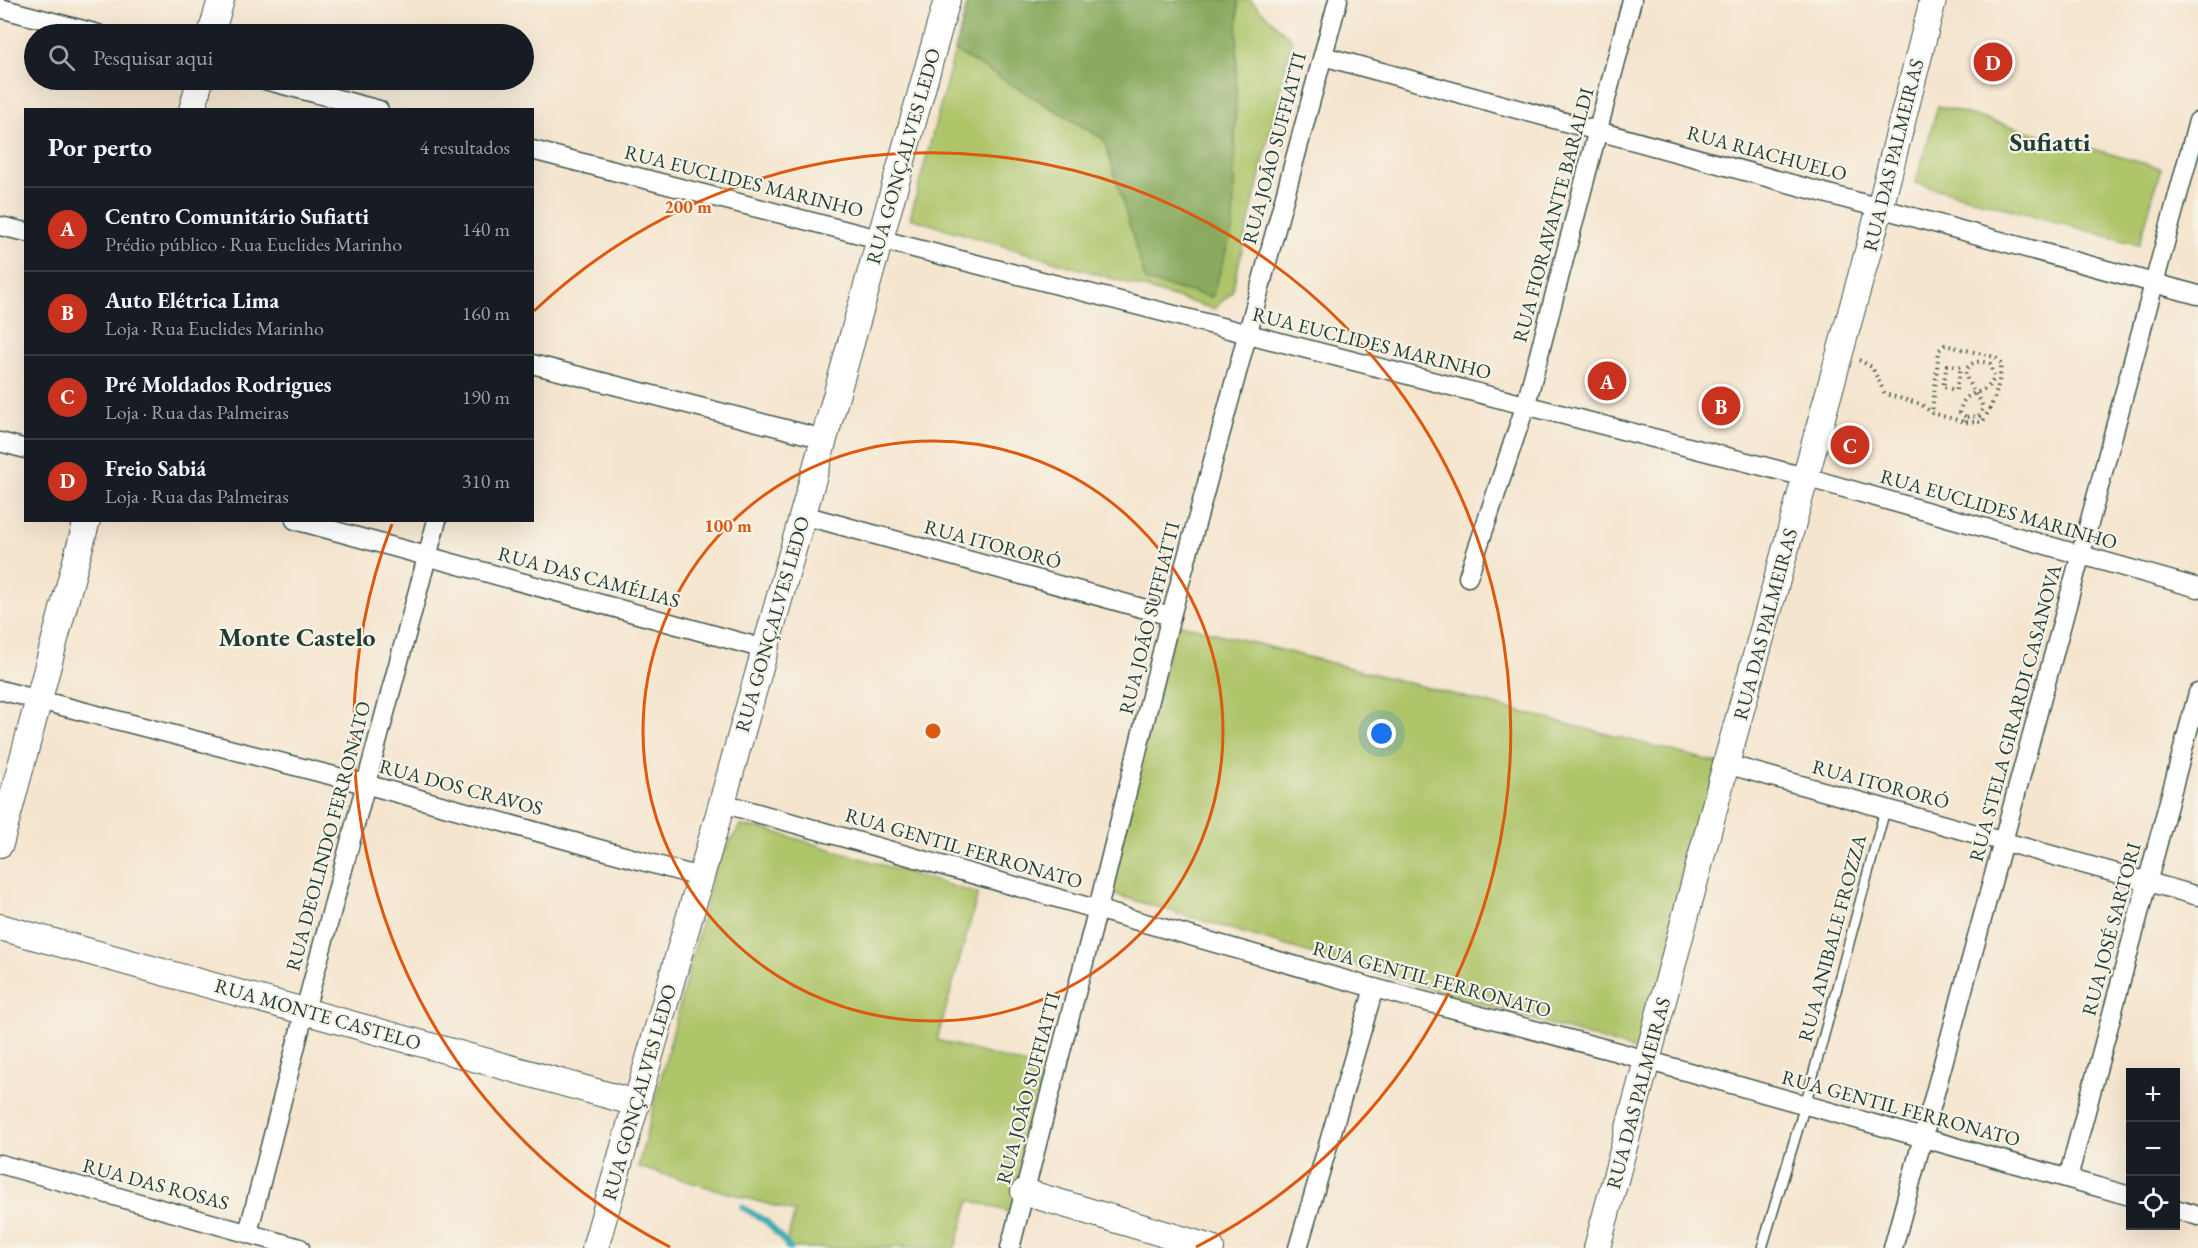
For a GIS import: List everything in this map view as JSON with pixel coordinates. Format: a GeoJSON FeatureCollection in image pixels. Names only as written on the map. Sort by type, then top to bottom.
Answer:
{"type":"FeatureCollection","features":[{"type":"Feature","properties":{"kind":"street"},"geometry":{"type":"LineString","coordinates":[[215,24],[221,0]]}},
{"type":"Feature","properties":{"kind":"street","name":"RUA GONÇALVES LEDO"},"geometry":{"type":"LineString","coordinates":[[595,1248],[947,0]]}},
{"type":"Feature","properties":{"kind":"street","name":"RUA JOÃO SUFFIATTI"},"geometry":{"type":"LineString","coordinates":[[1010,1248],[1171,616],[1338,0]]}},
{"type":"Feature","properties":{"kind":"street","name":"RUA FIORAVANTE BARALDI"},"geometry":{"type":"LineString","coordinates":[[1468,577],[1526,404],[1632,0]]}},
{"type":"Feature","properties":{"kind":"street","name":"RUA DAS PALMEIRAS"},"geometry":{"type":"LineString","coordinates":[[1597,1248],[1726,764],[1880,208],[1933,0]]}},
{"type":"Feature","properties":{"kind":"street"},"geometry":{"type":"LineString","coordinates":[[0,8],[60,24]]}},
{"type":"Feature","properties":{"kind":"street","name":"RUA RIACHUELO"},"geometry":{"type":"LineString","coordinates":[[1323,56],[2198,295]]}},
{"type":"Feature","properties":{"kind":"street"},"geometry":{"type":"LineString","coordinates":[[193,108],[197,90]]}},
{"type":"Feature","properties":{"kind":"street"},"geometry":{"type":"LineString","coordinates":[[303,90],[371,108]]}},
{"type":"Feature","properties":{"kind":"street","name":"RUA STELA GIRARDI CASANOVA"},"geometry":{"type":"LineString","coordinates":[[1893,1248],[2198,121]]}},
{"type":"Feature","properties":{"kind":"street","name":"RUA EUCLIDES MARINHO"},"geometry":{"type":"LineString","coordinates":[[534,155],[1526,404],[1805,477],[2198,588]]}},
{"type":"Feature","properties":{"kind":"street"},"geometry":{"type":"LineString","coordinates":[[0,226],[24,232]]}},
{"type":"Feature","properties":{"kind":"street"},"geometry":{"type":"LineString","coordinates":[[534,365],[824,439]]}},
{"type":"Feature","properties":{"kind":"street"},"geometry":{"type":"LineString","coordinates":[[0,442],[24,448]]}},
{"type":"Feature","properties":{"kind":"street","name":"RUA ITORORÓ"},"geometry":{"type":"LineString","coordinates":[[803,515],[1171,616]]}},
{"type":"Feature","properties":{"kind":"street"},"geometry":{"type":"LineString","coordinates":[[0,844],[86,522]]}},
{"type":"Feature","properties":{"kind":"street","name":"RUA DAS CAMÉLIAS"},"geometry":{"type":"LineString","coordinates":[[302,522],[765,649]]}},
{"type":"Feature","properties":{"kind":"street","name":"RUA DEOLINDO FERRONATO"},"geometry":{"type":"LineString","coordinates":[[248,1233],[305,1010],[436,522]]}},
{"type":"Feature","properties":{"kind":"street","name":"RUA DOS CRAVOS"},"geometry":{"type":"LineString","coordinates":[[0,690],[365,784],[700,877]]}},
{"type":"Feature","properties":{"kind":"street","name":"RUA JOSÉ SARTORI"},"geometry":{"type":"LineString","coordinates":[[2068,1178],[2198,693]]}},
{"type":"Feature","properties":{"kind":"street","name":"RUA ITORORÓ"},"geometry":{"type":"LineString","coordinates":[[1726,764],[2198,896]]}},
{"type":"Feature","properties":{"kind":"street","name":"RUA GENTIL FERRONATO"},"geometry":{"type":"LineString","coordinates":[[722,803],[1374,988],[1648,1060],[2126,1195]]}},
{"type":"Feature","properties":{"kind":"street","name":"RUA MONTE CASTELO"},"geometry":{"type":"LineString","coordinates":[[0,927],[636,1103]]}},
{"type":"Feature","properties":{"kind":"street"},"geometry":{"type":"LineString","coordinates":[[1298,1248],[1374,988]]}},
{"type":"Feature","properties":{"kind":"street","name":"RUA DAS ROSAS"},"geometry":{"type":"LineString","coordinates":[[0,1164],[300,1248]]}},
{"type":"Feature","properties":{"kind":"street"},"geometry":{"type":"LineString","coordinates":[[1024,1192],[1211,1248]]}},
{"type":"Feature","properties":{"kind":"street"},"geometry":{"type":"LineString","coordinates":[[2180,1211],[2198,1216]]}},
{"type":"Feature","properties":{"kind":"lane","name":"RUA ANIBALE FROZZA"},"geometry":{"type":"LineString","coordinates":[[1762,1248],[1805,1105],[1885,810]]}},
{"type":"Feature","properties":{"kind":"path"},"geometry":{"type":"LineString","coordinates":[[1840,350],[1872,367],[1885,394],[1921,404],[1932,413],[1965,420],[1979,416],[1983,410],[1982,400],[1977,392],[1970,388],[1965,375],[1966,369],[1972,362],[1982,361],[1989,364],[1994,378],[1991,385],[1977,392],[1963,400],[1960,413],[1965,420],[1971,424],[1982,422],[1989,413],[2001,371],[2001,363],[1995,357],[1945,345],[1940,350],[1932,413]]}},
{"type":"Feature","properties":{"kind":"path"},"geometry":{"type":"LineString","coordinates":[[1947,365],[1961,367],[1956,390],[1943,387],[1946,376],[1947,365]]}},
{"type":"Feature","properties":{"kind":"path"},"geometry":{"type":"LineString","coordinates":[[1936,374],[1946,376]]}},
{"type":"Feature","properties":{"kind":"green space"},"geometry":{"type":"Polygon","coordinates":[[[968,0],[1238,0],[1233,228],[1212,297],[1146,281],[1104,139],[955,51],[968,0]]]}},
{"type":"Feature","properties":{"kind":"green space"},"geometry":{"type":"Polygon","coordinates":[[[1238,0],[1250,0],[1292,40],[1232,292],[1214,309],[910,218],[955,51],[1105,139],[1146,281],[1233,228],[1238,0]]]}},
{"type":"Feature","properties":{"kind":"green space"},"geometry":{"type":"Polygon","coordinates":[[[1938,106],[2161,168],[2139,245],[1916,183],[1938,106]]]}},
{"type":"Feature","properties":{"kind":"green space"},"geometry":{"type":"Polygon","coordinates":[[[1176,623],[1719,763],[1645,1053],[1107,892],[1176,623]]]}},
{"type":"Feature","properties":{"kind":"green space"},"geometry":{"type":"Polygon","coordinates":[[[740,826],[761,828],[978,894],[937,1040],[1055,1073],[1015,1214],[970,1200],[955,1248],[785,1248],[795,1212],[638,1167],[716,864],[740,826]]]}},
{"type":"Feature","properties":{"kind":"waterway"},"geometry":{"type":"LineString","coordinates":[[742,1207],[767,1222],[790,1248]]}},
{"type":"Feature","properties":{"kind":"place","name":"Freio Sabiá"},"geometry":{"type":"Point","coordinates":[1993,62]}},
{"type":"Feature","properties":{"kind":"place","name":"Centro Comunitário Sufiatti"},"geometry":{"type":"Point","coordinates":[1607,381]}},
{"type":"Feature","properties":{"kind":"place","name":"Auto Elétrica Lima"},"geometry":{"type":"Point","coordinates":[1721,406]}},
{"type":"Feature","properties":{"kind":"place","name":"Pré Moldados Rodrigues"},"geometry":{"type":"Point","coordinates":[1850,445]}},
{"type":"Feature","properties":{"kind":"district","name":"Sufiatti"},"geometry":{"type":"Point","coordinates":[2050,142]}},
{"type":"Feature","properties":{"kind":"district","name":"Monte Castelo"},"geometry":{"type":"Point","coordinates":[297,637]}}]}
